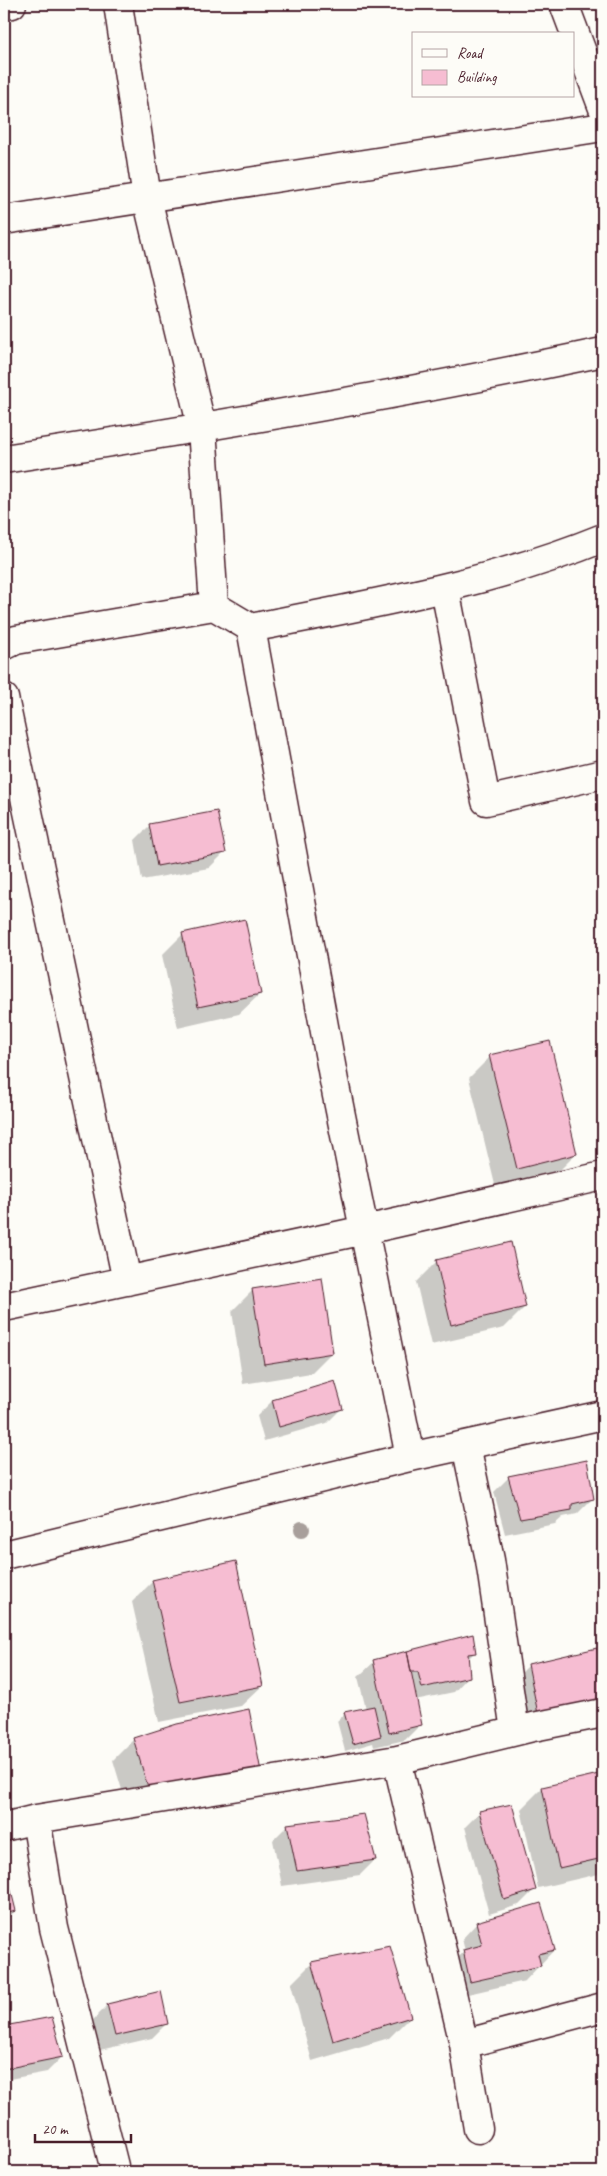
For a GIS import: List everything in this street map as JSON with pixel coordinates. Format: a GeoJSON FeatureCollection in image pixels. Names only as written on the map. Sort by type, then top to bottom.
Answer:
{"type":"FeatureCollection","features":[{"type":"Feature","properties":{"kind":"street"},"geometry":{"type":"LineString","coordinates":[[4,5],[12,4]]}},
{"type":"Feature","properties":{"kind":"street"},"geometry":{"type":"LineString","coordinates":[[118,4],[147,198],[202,428],[214,606]]}},
{"type":"Feature","properties":{"kind":"street"},"geometry":{"type":"LineString","coordinates":[[564,4],[603,108]]}},
{"type":"Feature","properties":{"kind":"street"},"geometry":{"type":"LineString","coordinates":[[4,220],[603,127]]}},
{"type":"Feature","properties":{"kind":"street"},"geometry":{"type":"LineString","coordinates":[[4,459],[202,428],[603,352]]}},
{"type":"Feature","properties":{"kind":"street"},"geometry":{"type":"LineString","coordinates":[[4,646],[16,640],[214,606],[251,628],[445,589],[567,553],[603,538]]}},
{"type":"Feature","properties":{"kind":"street"},"geometry":{"type":"LineString","coordinates":[[445,589],[486,801],[603,774]]}},
{"type":"Feature","properties":{"kind":"street"},"geometry":{"type":"LineString","coordinates":[[251,628],[334,1081],[410,1458]]}},
{"type":"Feature","properties":{"kind":"street"},"geometry":{"type":"LineString","coordinates":[[4,698],[127,1281]]}},
{"type":"Feature","properties":{"kind":"street"},"geometry":{"type":"LineString","coordinates":[[4,1307],[365,1230],[603,1176]]}},
{"type":"Feature","properties":{"kind":"street"},"geometry":{"type":"LineString","coordinates":[[4,1555],[466,1445],[603,1416]]}},
{"type":"Feature","properties":{"kind":"street"},"geometry":{"type":"LineString","coordinates":[[466,1445],[492,1568],[515,1731]]}},
{"type":"Feature","properties":{"kind":"street"},"geometry":{"type":"LineString","coordinates":[[4,1827],[36,1819],[397,1760],[515,1731],[603,1713]]}},
{"type":"Feature","properties":{"kind":"street"},"geometry":{"type":"LineString","coordinates":[[397,1760],[464,2044],[478,2129]]}},
{"type":"Feature","properties":{"kind":"street"},"geometry":{"type":"LineString","coordinates":[[36,1819],[54,1928],[114,2166]]}},
{"type":"Feature","properties":{"kind":"street"},"geometry":{"type":"LineString","coordinates":[[464,2044],[603,2007]]}},
{"type":"Feature","properties":{"kind":"building"},"geometry":{"type":"Polygon","coordinates":[[[217,811],[226,853],[157,866],[149,824],[217,811]]]}},
{"type":"Feature","properties":{"kind":"building"},"geometry":{"type":"Polygon","coordinates":[[[245,919],[261,994],[198,1007],[182,933],[245,919]]]}},
{"type":"Feature","properties":{"kind":"building"},"geometry":{"type":"Polygon","coordinates":[[[550,1041],[577,1154],[517,1169],[489,1055],[550,1041]]]}},
{"type":"Feature","properties":{"kind":"building"},"geometry":{"type":"Polygon","coordinates":[[[511,1242],[526,1307],[451,1325],[436,1260],[511,1242]]]}},
{"type":"Feature","properties":{"kind":"building"},"geometry":{"type":"Polygon","coordinates":[[[322,1278],[333,1353],[264,1364],[252,1289],[322,1278]]]}},
{"type":"Feature","properties":{"kind":"building"},"geometry":{"type":"Polygon","coordinates":[[[335,1381],[343,1409],[279,1427],[272,1400],[335,1381]]]}},
{"type":"Feature","properties":{"kind":"building"},"geometry":{"type":"Polygon","coordinates":[[[587,1460],[594,1499],[572,1504],[572,1510],[520,1519],[508,1476],[587,1460]]]}},
{"type":"Feature","properties":{"kind":"building"},"geometry":{"type":"Polygon","coordinates":[[[236,1561],[263,1686],[180,1702],[152,1580],[236,1561]]]}},
{"type":"Feature","properties":{"kind":"building"},"geometry":{"type":"Polygon","coordinates":[[[473,1634],[476,1653],[468,1654],[470,1677],[422,1688],[418,1672],[411,1672],[407,1651],[473,1634]]]}},
{"type":"Feature","properties":{"kind":"building"},"geometry":{"type":"Polygon","coordinates":[[[597,1648],[603,1678],[603,1701],[538,1714],[528,1664],[597,1648]]]}},
{"type":"Feature","properties":{"kind":"building"},"geometry":{"type":"Polygon","coordinates":[[[407,1651],[422,1725],[389,1733],[373,1660],[407,1651]]]}},
{"type":"Feature","properties":{"kind":"building"},"geometry":{"type":"Polygon","coordinates":[[[374,1706],[381,1736],[353,1744],[344,1712],[374,1706]]]}},
{"type":"Feature","properties":{"kind":"building"},"geometry":{"type":"Polygon","coordinates":[[[249,1709],[262,1777],[152,1800],[133,1738],[177,1724],[249,1709]]]}},
{"type":"Feature","properties":{"kind":"building"},"geometry":{"type":"Polygon","coordinates":[[[603,1773],[603,1858],[559,1868],[542,1787],[603,1773]]]}},
{"type":"Feature","properties":{"kind":"building"},"geometry":{"type":"Polygon","coordinates":[[[512,1804],[536,1890],[504,1900],[479,1811],[512,1804]]]}},
{"type":"Feature","properties":{"kind":"building"},"geometry":{"type":"Polygon","coordinates":[[[364,1814],[376,1860],[297,1871],[287,1824],[364,1814]]]}},
{"type":"Feature","properties":{"kind":"building"},"geometry":{"type":"Polygon","coordinates":[[[8,1879],[16,1911],[4,1914],[4,1880],[8,1879]]]}},
{"type":"Feature","properties":{"kind":"building"},"geometry":{"type":"Polygon","coordinates":[[[541,1903],[555,1950],[538,1954],[541,1966],[470,1982],[463,1950],[482,1945],[476,1922],[541,1903]]]}},
{"type":"Feature","properties":{"kind":"building"},"geometry":{"type":"Polygon","coordinates":[[[390,1946],[411,2017],[333,2041],[311,1962],[390,1946]]]}},
{"type":"Feature","properties":{"kind":"building"},"geometry":{"type":"Polygon","coordinates":[[[161,1991],[168,2024],[115,2036],[107,2004],[161,1991]]]}},
{"type":"Feature","properties":{"kind":"building"},"geometry":{"type":"Polygon","coordinates":[[[52,2017],[63,2057],[4,2069],[4,2026],[52,2017]]]}},
{"type":"Feature","properties":{"kind":"building"},"geometry":{"type":"Polygon","coordinates":[[[74,2167],[75,2172],[46,2172],[74,2167]]]}}]}
